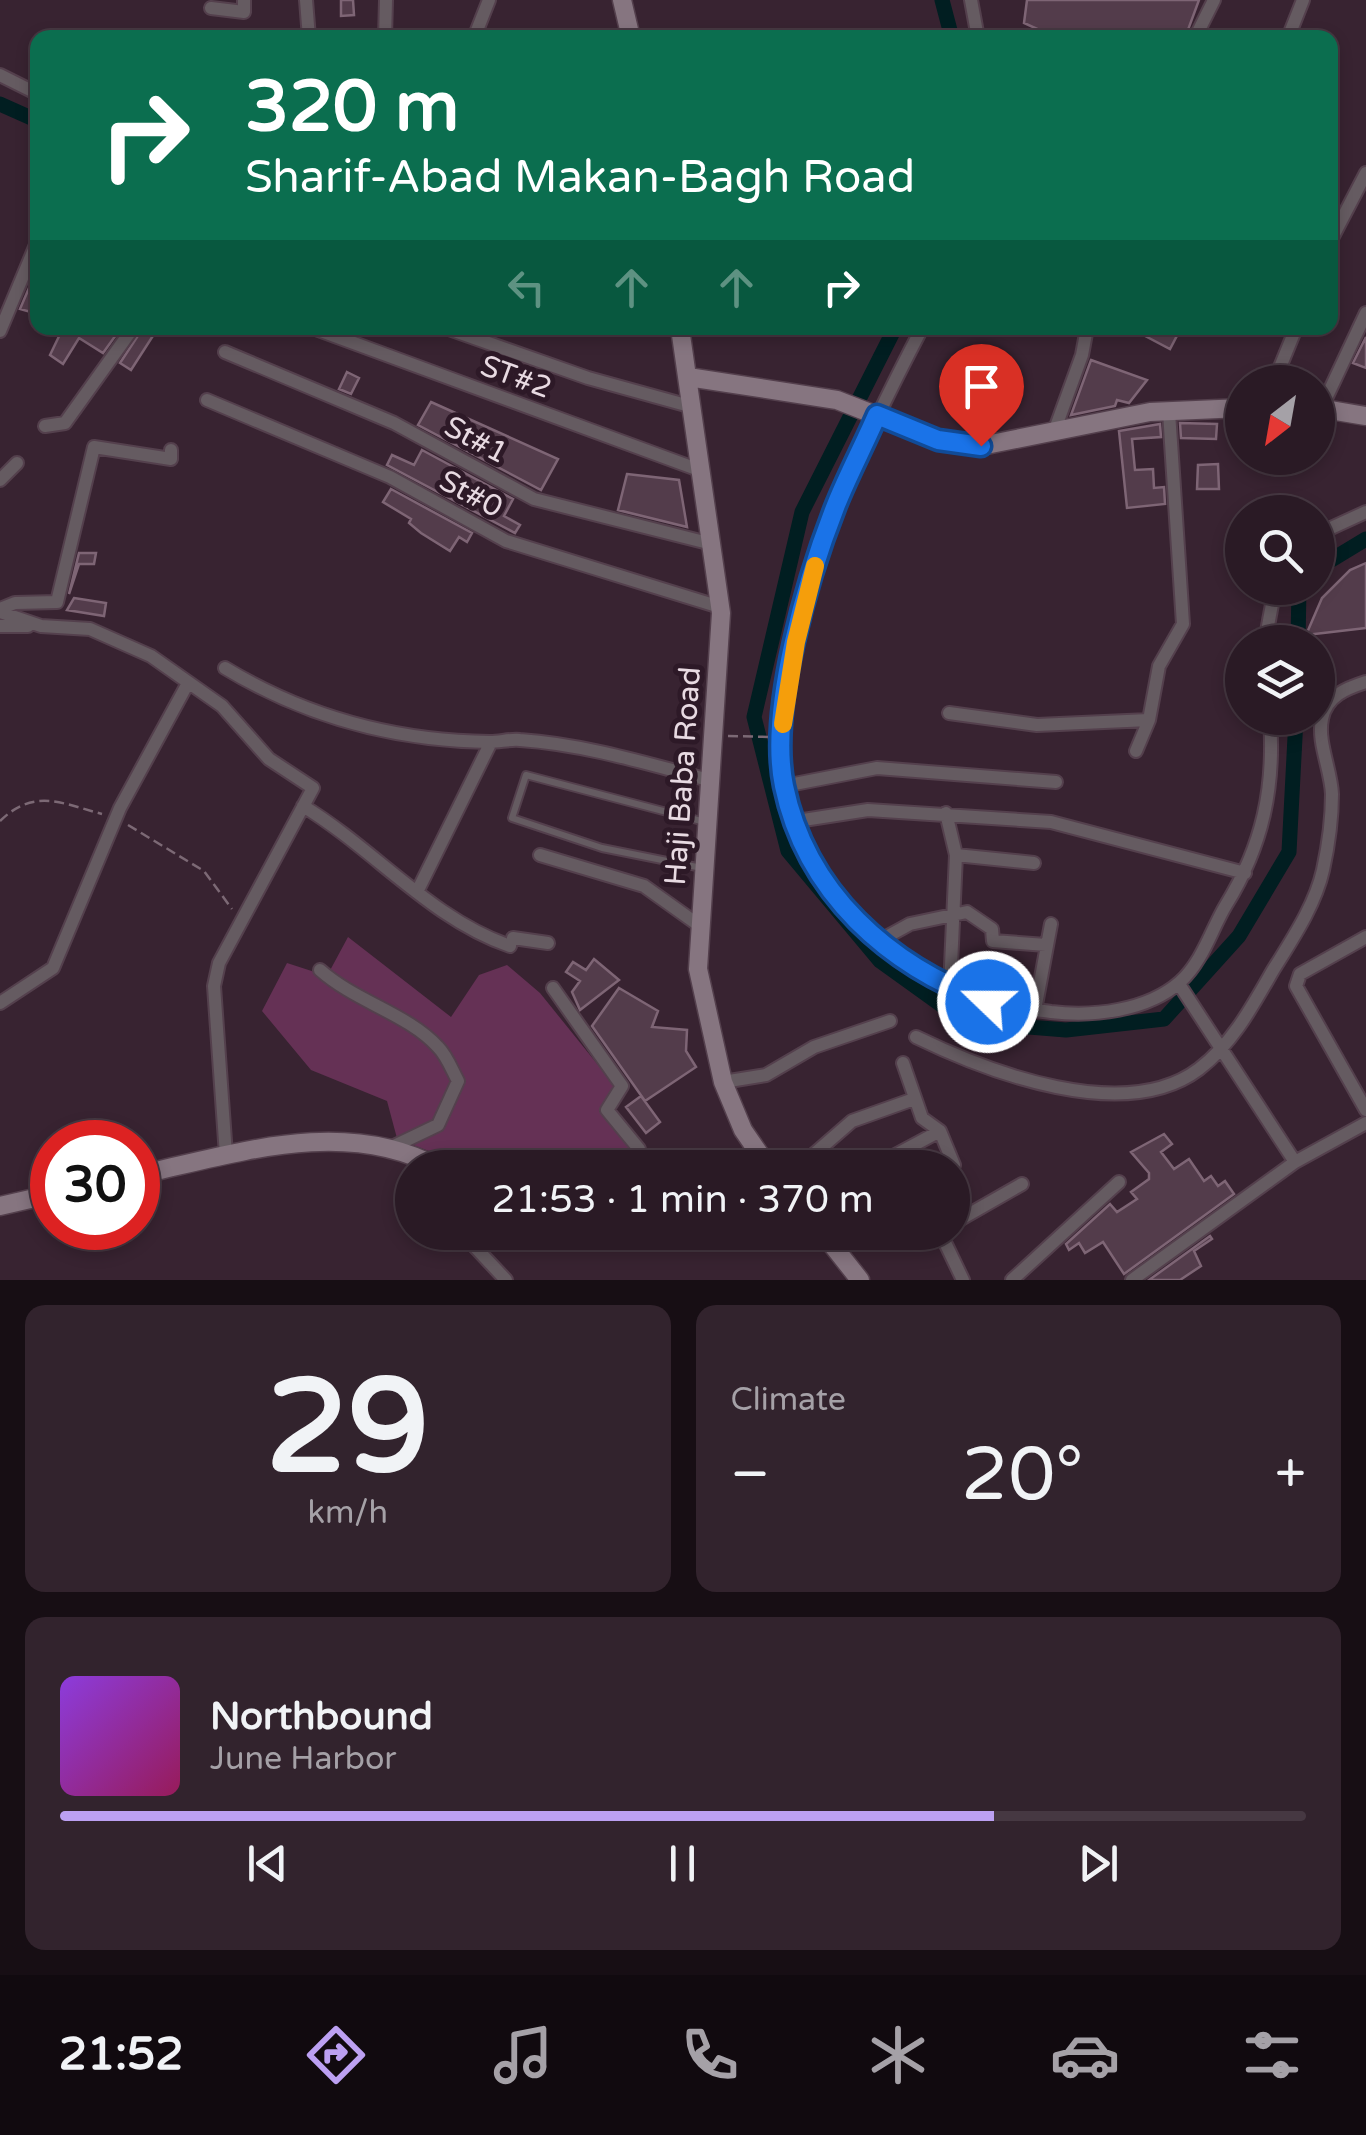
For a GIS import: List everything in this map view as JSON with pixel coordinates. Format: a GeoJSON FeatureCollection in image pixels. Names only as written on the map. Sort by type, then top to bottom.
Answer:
{"type":"FeatureCollection","features":[{"type":"Feature","properties":{"kind":"street"},"geometry":{"type":"LineString","coordinates":[[210,8],[244,12],[244,0]]}},
{"type":"Feature","properties":{"kind":"street"},"geometry":{"type":"LineString","coordinates":[[306,0],[309,30]]}},
{"type":"Feature","properties":{"kind":"street"},"geometry":{"type":"LineString","coordinates":[[385,30],[386,0]]}},
{"type":"Feature","properties":{"kind":"street"},"geometry":{"type":"LineString","coordinates":[[477,30],[488,0]]}},
{"type":"Feature","properties":{"kind":"street"},"geometry":{"type":"LineString","coordinates":[[622,0],[628,30]]}},
{"type":"Feature","properties":{"kind":"street"},"geometry":{"type":"LineString","coordinates":[[970,0],[976,30]]}},
{"type":"Feature","properties":{"kind":"street"},"geometry":{"type":"LineString","coordinates":[[1199,30],[1214,0]]}},
{"type":"Feature","properties":{"kind":"street"},"geometry":{"type":"LineString","coordinates":[[1291,30],[1303,0]]}},
{"type":"Feature","properties":{"kind":"street"},"geometry":{"type":"LineString","coordinates":[[0,75],[30,90]]}},
{"type":"Feature","properties":{"kind":"street"},"geometry":{"type":"LineString","coordinates":[[1338,227],[1366,174]]}},
{"type":"Feature","properties":{"kind":"street"},"geometry":{"type":"LineString","coordinates":[[0,331],[30,259]]}},
{"type":"Feature","properties":{"kind":"street"},"geometry":{"type":"LineString","coordinates":[[1335,376],[1366,313]]}},
{"type":"Feature","properties":{"kind":"street"},"geometry":{"type":"LineString","coordinates":[[46,426],[64,422],[127,335]]}},
{"type":"Feature","properties":{"kind":"street","name":"ST#2"},"geometry":{"type":"LineString","coordinates":[[332,335],[702,470]]}},
{"type":"Feature","properties":{"kind":"street"},"geometry":{"type":"LineString","coordinates":[[466,335],[588,378],[693,407]]}},
{"type":"Feature","properties":{"kind":"street","name":"Haji Baba Road"},"geometry":{"type":"LineString","coordinates":[[679,335],[720,607],[717,718],[705,822],[698,968],[723,1082],[757,1150]]}},
{"type":"Feature","properties":{"kind":"street"},"geometry":{"type":"LineString","coordinates":[[918,335],[875,414],[838,500],[807,588],[781,730],[784,786],[816,870],[832,898],[922,974],[988,1002],[1086,1016],[1135,1005],[1179,984],[1204,951],[1245,874],[1267,809],[1274,766],[1271,735]]}},
{"type":"Feature","properties":{"kind":"street"},"geometry":{"type":"LineString","coordinates":[[1054,432],[1086,335]]}},
{"type":"Feature","properties":{"kind":"street"},"geometry":{"type":"LineString","coordinates":[[1281,365],[1293,335]]}},
{"type":"Feature","properties":{"kind":"street","name":"St#1"},"geometry":{"type":"LineString","coordinates":[[225,352],[394,423],[534,500],[712,544]]}},
{"type":"Feature","properties":{"kind":"street"},"geometry":{"type":"LineString","coordinates":[[688,377],[834,399],[938,440],[981,446],[1169,412],[1225,409]]}},
{"type":"Feature","properties":{"kind":"street","name":"St#0"},"geometry":{"type":"LineString","coordinates":[[207,400],[390,478],[506,541],[720,607]]}},
{"type":"Feature","properties":{"kind":"street"},"geometry":{"type":"LineString","coordinates":[[1335,411],[1366,416]]}},
{"type":"Feature","properties":{"kind":"street"},"geometry":{"type":"LineString","coordinates":[[1136,751],[1148,720],[1159,666],[1183,624],[1169,412]]}},
{"type":"Feature","properties":{"kind":"street"},"geometry":{"type":"LineString","coordinates":[[0,611],[15,603],[57,602],[94,447],[171,459],[171,450]]}},
{"type":"Feature","properties":{"kind":"street"},"geometry":{"type":"LineString","coordinates":[[0,480],[17,462]]}},
{"type":"Feature","properties":{"kind":"street"},"geometry":{"type":"LineString","coordinates":[[1335,526],[1366,512]]}},
{"type":"Feature","properties":{"kind":"street"},"geometry":{"type":"LineString","coordinates":[[0,611],[41,626]]}},
{"type":"Feature","properties":{"kind":"street"},"geometry":{"type":"LineString","coordinates":[[0,626],[90,629],[151,656],[222,706],[269,759],[313,788],[220,962],[214,986],[226,1156]]}},
{"type":"Feature","properties":{"kind":"street"},"geometry":{"type":"LineString","coordinates":[[226,668],[289,702],[382,732],[492,742],[520,740],[660,766],[709,780]]}},
{"type":"Feature","properties":{"kind":"street"},"geometry":{"type":"LineString","coordinates":[[916,1036],[980,1068],[1022,1082],[1116,1092],[1160,1088],[1198,1070],[1240,1026],[1323,872],[1332,794],[1321,720],[1330,701],[1346,688],[1366,682]]}},
{"type":"Feature","properties":{"kind":"street"},"geometry":{"type":"LineString","coordinates":[[0,1003],[53,968],[116,818],[188,683]]}},
{"type":"Feature","properties":{"kind":"street"},"geometry":{"type":"LineString","coordinates":[[949,712],[1036,724],[1148,720]]}},
{"type":"Feature","properties":{"kind":"street"},"geometry":{"type":"LineString","coordinates":[[418,892],[492,742]]}},
{"type":"Feature","properties":{"kind":"street"},"geometry":{"type":"LineString","coordinates":[[784,786],[877,768],[1056,782]]}},
{"type":"Feature","properties":{"kind":"street"},"geometry":{"type":"LineString","coordinates":[[304,806],[485,938],[548,942]]}},
{"type":"Feature","properties":{"kind":"street"},"geometry":{"type":"LineString","coordinates":[[797,820],[868,810],[1050,822],[1245,874]]}},
{"type":"Feature","properties":{"kind":"street"},"geometry":{"type":"LineString","coordinates":[[946,813],[956,854],[950,988]]}},
{"type":"Feature","properties":{"kind":"street"},"geometry":{"type":"LineString","coordinates":[[956,854],[1034,863]]}},
{"type":"Feature","properties":{"kind":"street"},"geometry":{"type":"LineString","coordinates":[[540,855],[644,886],[700,926]]}},
{"type":"Feature","properties":{"kind":"street"},"geometry":{"type":"LineString","coordinates":[[879,941],[910,924],[968,912],[992,930],[993,941],[1046,945]]}},
{"type":"Feature","properties":{"kind":"street"},"geometry":{"type":"LineString","coordinates":[[1035,1010],[1051,924]]}},
{"type":"Feature","properties":{"kind":"street"},"geometry":{"type":"LineString","coordinates":[[1366,938],[1300,974],[1296,986],[1366,1110]]}},
{"type":"Feature","properties":{"kind":"street"},"geometry":{"type":"LineString","coordinates":[[320,970],[347,994],[400,1020],[439,1048],[458,1081],[438,1125],[390,1148]]}},
{"type":"Feature","properties":{"kind":"street"},"geometry":{"type":"LineString","coordinates":[[1179,984],[1294,1162]]}},
{"type":"Feature","properties":{"kind":"street"},"geometry":{"type":"LineString","coordinates":[[552,988],[622,1086],[607,1110],[640,1149]]}},
{"type":"Feature","properties":{"kind":"street"},"geometry":{"type":"LineString","coordinates":[[723,1082],[766,1075],[814,1047],[890,1021]]}},
{"type":"Feature","properties":{"kind":"street"},"geometry":{"type":"LineString","coordinates":[[903,1063],[922,1118],[940,1131],[948,1150]]}},
{"type":"Feature","properties":{"kind":"street"},"geometry":{"type":"LineString","coordinates":[[818,1150],[852,1120],[914,1099]]}},
{"type":"Feature","properties":{"kind":"street"},"geometry":{"type":"LineString","coordinates":[[1132,1280],[1294,1162],[1366,1123]]}},
{"type":"Feature","properties":{"kind":"street"},"geometry":{"type":"LineString","coordinates":[[905,1150],[940,1131]]}},
{"type":"Feature","properties":{"kind":"street"},"geometry":{"type":"LineString","coordinates":[[160,1170],[321,1139],[395,1150]]}},
{"type":"Feature","properties":{"kind":"street"},"geometry":{"type":"LineString","coordinates":[[1012,1280],[1119,1182]]}},
{"type":"Feature","properties":{"kind":"street"},"geometry":{"type":"LineString","coordinates":[[970,1214],[1022,1184]]}},
{"type":"Feature","properties":{"kind":"street"},"geometry":{"type":"LineString","coordinates":[[0,1206],[30,1199]]}},
{"type":"Feature","properties":{"kind":"street"},"geometry":{"type":"LineString","coordinates":[[478,1250],[506,1280]]}},
{"type":"Feature","properties":{"kind":"street"},"geometry":{"type":"LineString","coordinates":[[836,1250],[860,1280]]}},
{"type":"Feature","properties":{"kind":"street"},"geometry":{"type":"LineString","coordinates":[[948,1250],[962,1280]]}},
{"type":"Feature","properties":{"kind":"lane"},"geometry":{"type":"LineString","coordinates":[[703,868],[602,848],[512,818],[526,776],[705,822]]}},
{"type":"Feature","properties":{"kind":"path"},"geometry":{"type":"LineString","coordinates":[[725,736],[771,738]]}},
{"type":"Feature","properties":{"kind":"path"},"geometry":{"type":"LineString","coordinates":[[0,821],[18,804],[52,801],[116,818],[204,870],[242,922]]}},
{"type":"Feature","properties":{"kind":"shaded area"},"geometry":{"type":"Polygon","coordinates":[[[348,937],[451,1017],[479,975],[507,965],[540,993],[615,1086],[599,1111],[634,1150],[426,1150],[413,1145],[390,1148],[398,1142],[387,1101],[311,1070],[262,1011],[287,963],[327,976],[348,937]]]}},
{"type":"Feature","properties":{"kind":"building"},"geometry":{"type":"Polygon","coordinates":[[[341,0],[353,0],[354,15],[341,16],[341,0]]]}},
{"type":"Feature","properties":{"kind":"building"},"geometry":{"type":"Polygon","coordinates":[[[1027,0],[1199,0],[1188,30],[1039,30],[1024,23],[1027,0]]]}},
{"type":"Feature","properties":{"kind":"building"},"geometry":{"type":"Polygon","coordinates":[[[30,286],[30,312],[20,309],[30,286]]]}},
{"type":"Feature","properties":{"kind":"building"},"geometry":{"type":"Polygon","coordinates":[[[60,335],[116,335],[103,353],[79,338],[63,364],[50,355],[60,335]]]}},
{"type":"Feature","properties":{"kind":"building"},"geometry":{"type":"Polygon","coordinates":[[[138,335],[154,335],[131,370],[120,363],[138,335]]]}},
{"type":"Feature","properties":{"kind":"building"},"geometry":{"type":"Polygon","coordinates":[[[1143,335],[1177,335],[1170,349],[1143,335]]]}},
{"type":"Feature","properties":{"kind":"building"},"geometry":{"type":"Polygon","coordinates":[[[1366,337],[1366,368],[1353,363],[1366,337]]]}},
{"type":"Feature","properties":{"kind":"building"},"geometry":{"type":"Polygon","coordinates":[[[1091,360],[1147,380],[1129,403],[1117,400],[1115,406],[1071,415],[1091,360]]]}},
{"type":"Feature","properties":{"kind":"building"},"geometry":{"type":"Polygon","coordinates":[[[347,372],[359,378],[351,394],[339,389],[347,372]]]}},
{"type":"Feature","properties":{"kind":"building"},"geometry":{"type":"Polygon","coordinates":[[[431,402],[558,459],[541,490],[418,425],[431,402]]]}},
{"type":"Feature","properties":{"kind":"building"},"geometry":{"type":"Polygon","coordinates":[[[1180,423],[1217,424],[1216,439],[1181,438],[1180,423]]]}},
{"type":"Feature","properties":{"kind":"building"},"geometry":{"type":"Polygon","coordinates":[[[1160,424],[1161,437],[1132,439],[1135,470],[1153,469],[1154,488],[1164,487],[1165,504],[1127,508],[1119,431],[1160,424]]]}},
{"type":"Feature","properties":{"kind":"building"},"geometry":{"type":"Polygon","coordinates":[[[422,450],[513,499],[504,516],[520,525],[515,533],[387,465],[392,455],[414,465],[422,450]]]}},
{"type":"Feature","properties":{"kind":"building"},"geometry":{"type":"Polygon","coordinates":[[[1218,464],[1219,489],[1197,489],[1198,465],[1218,464]]]}},
{"type":"Feature","properties":{"kind":"building"},"geometry":{"type":"Polygon","coordinates":[[[627,474],[679,480],[687,527],[618,510],[627,474]]]}},
{"type":"Feature","properties":{"kind":"building"},"geometry":{"type":"Polygon","coordinates":[[[391,489],[472,533],[467,542],[459,537],[450,551],[421,533],[409,523],[411,519],[383,502],[391,489]]]}},
{"type":"Feature","properties":{"kind":"building"},"geometry":{"type":"Polygon","coordinates":[[[79,553],[96,553],[94,564],[79,564],[69,594],[79,553]]]}},
{"type":"Feature","properties":{"kind":"building"},"geometry":{"type":"Polygon","coordinates":[[[1366,563],[1366,628],[1335,632],[1335,625],[1310,625],[1319,605],[1335,605],[1335,585],[1350,570],[1366,563]]]}},
{"type":"Feature","properties":{"kind":"building"},"geometry":{"type":"Polygon","coordinates":[[[74,598],[106,603],[104,616],[67,610],[74,598]]]}},
{"type":"Feature","properties":{"kind":"building"},"geometry":{"type":"Polygon","coordinates":[[[594,959],[619,980],[580,1010],[572,992],[580,981],[566,972],[573,962],[586,970],[594,959]]]}},
{"type":"Feature","properties":{"kind":"building"},"geometry":{"type":"Polygon","coordinates":[[[619,988],[658,1011],[652,1027],[687,1030],[686,1051],[696,1067],[645,1101],[592,1026],[619,988]]]}},
{"type":"Feature","properties":{"kind":"building"},"geometry":{"type":"Polygon","coordinates":[[[641,1096],[660,1122],[646,1133],[626,1107],[641,1096]]]}},
{"type":"Feature","properties":{"kind":"building"},"geometry":{"type":"Polygon","coordinates":[[[1164,1134],[1172,1144],[1161,1152],[1174,1169],[1189,1159],[1204,1181],[1211,1176],[1218,1186],[1225,1181],[1234,1194],[1124,1274],[1103,1242],[1085,1253],[1079,1243],[1069,1250],[1066,1244],[1110,1204],[1117,1212],[1137,1199],[1131,1192],[1149,1179],[1149,1173],[1131,1152],[1164,1134]]]}},
{"type":"Feature","properties":{"kind":"building"},"geometry":{"type":"Polygon","coordinates":[[[1210,1236],[1212,1239],[1194,1251],[1201,1266],[1180,1280],[1149,1280],[1210,1236]]]}},
{"type":"Feature","properties":{"kind":"waterway"},"geometry":{"type":"LineString","coordinates":[[942,0],[950,30]]}},
{"type":"Feature","properties":{"kind":"waterway"},"geometry":{"type":"LineString","coordinates":[[0,104],[30,117]]}},
{"type":"Feature","properties":{"kind":"waterway"},"geometry":{"type":"LineString","coordinates":[[891,335],[802,512],[754,717],[788,851],[880,961],[965,1022],[1066,1030],[1164,1019],[1239,936],[1289,852],[1295,735]]}},
{"type":"Feature","properties":{"kind":"waterway"},"geometry":{"type":"LineString","coordinates":[[1335,558],[1366,539]]}},
{"type":"Feature","properties":{"kind":"waterway"},"geometry":{"type":"LineString","coordinates":[[1298,625],[1299,605]]}},
{"type":"Feature","properties":{"kind":"slow traffic"},"geometry":{"type":"LineString","coordinates":[[783,724],[796,642],[815,566]]}},
{"type":"Feature","properties":{"kind":"route"},"geometry":{"type":"LineString","coordinates":[[981,446],[938,440],[877,415],[838,500],[807,588],[781,730],[784,786],[816,870],[832,898],[922,974],[988,1002]]}}]}
